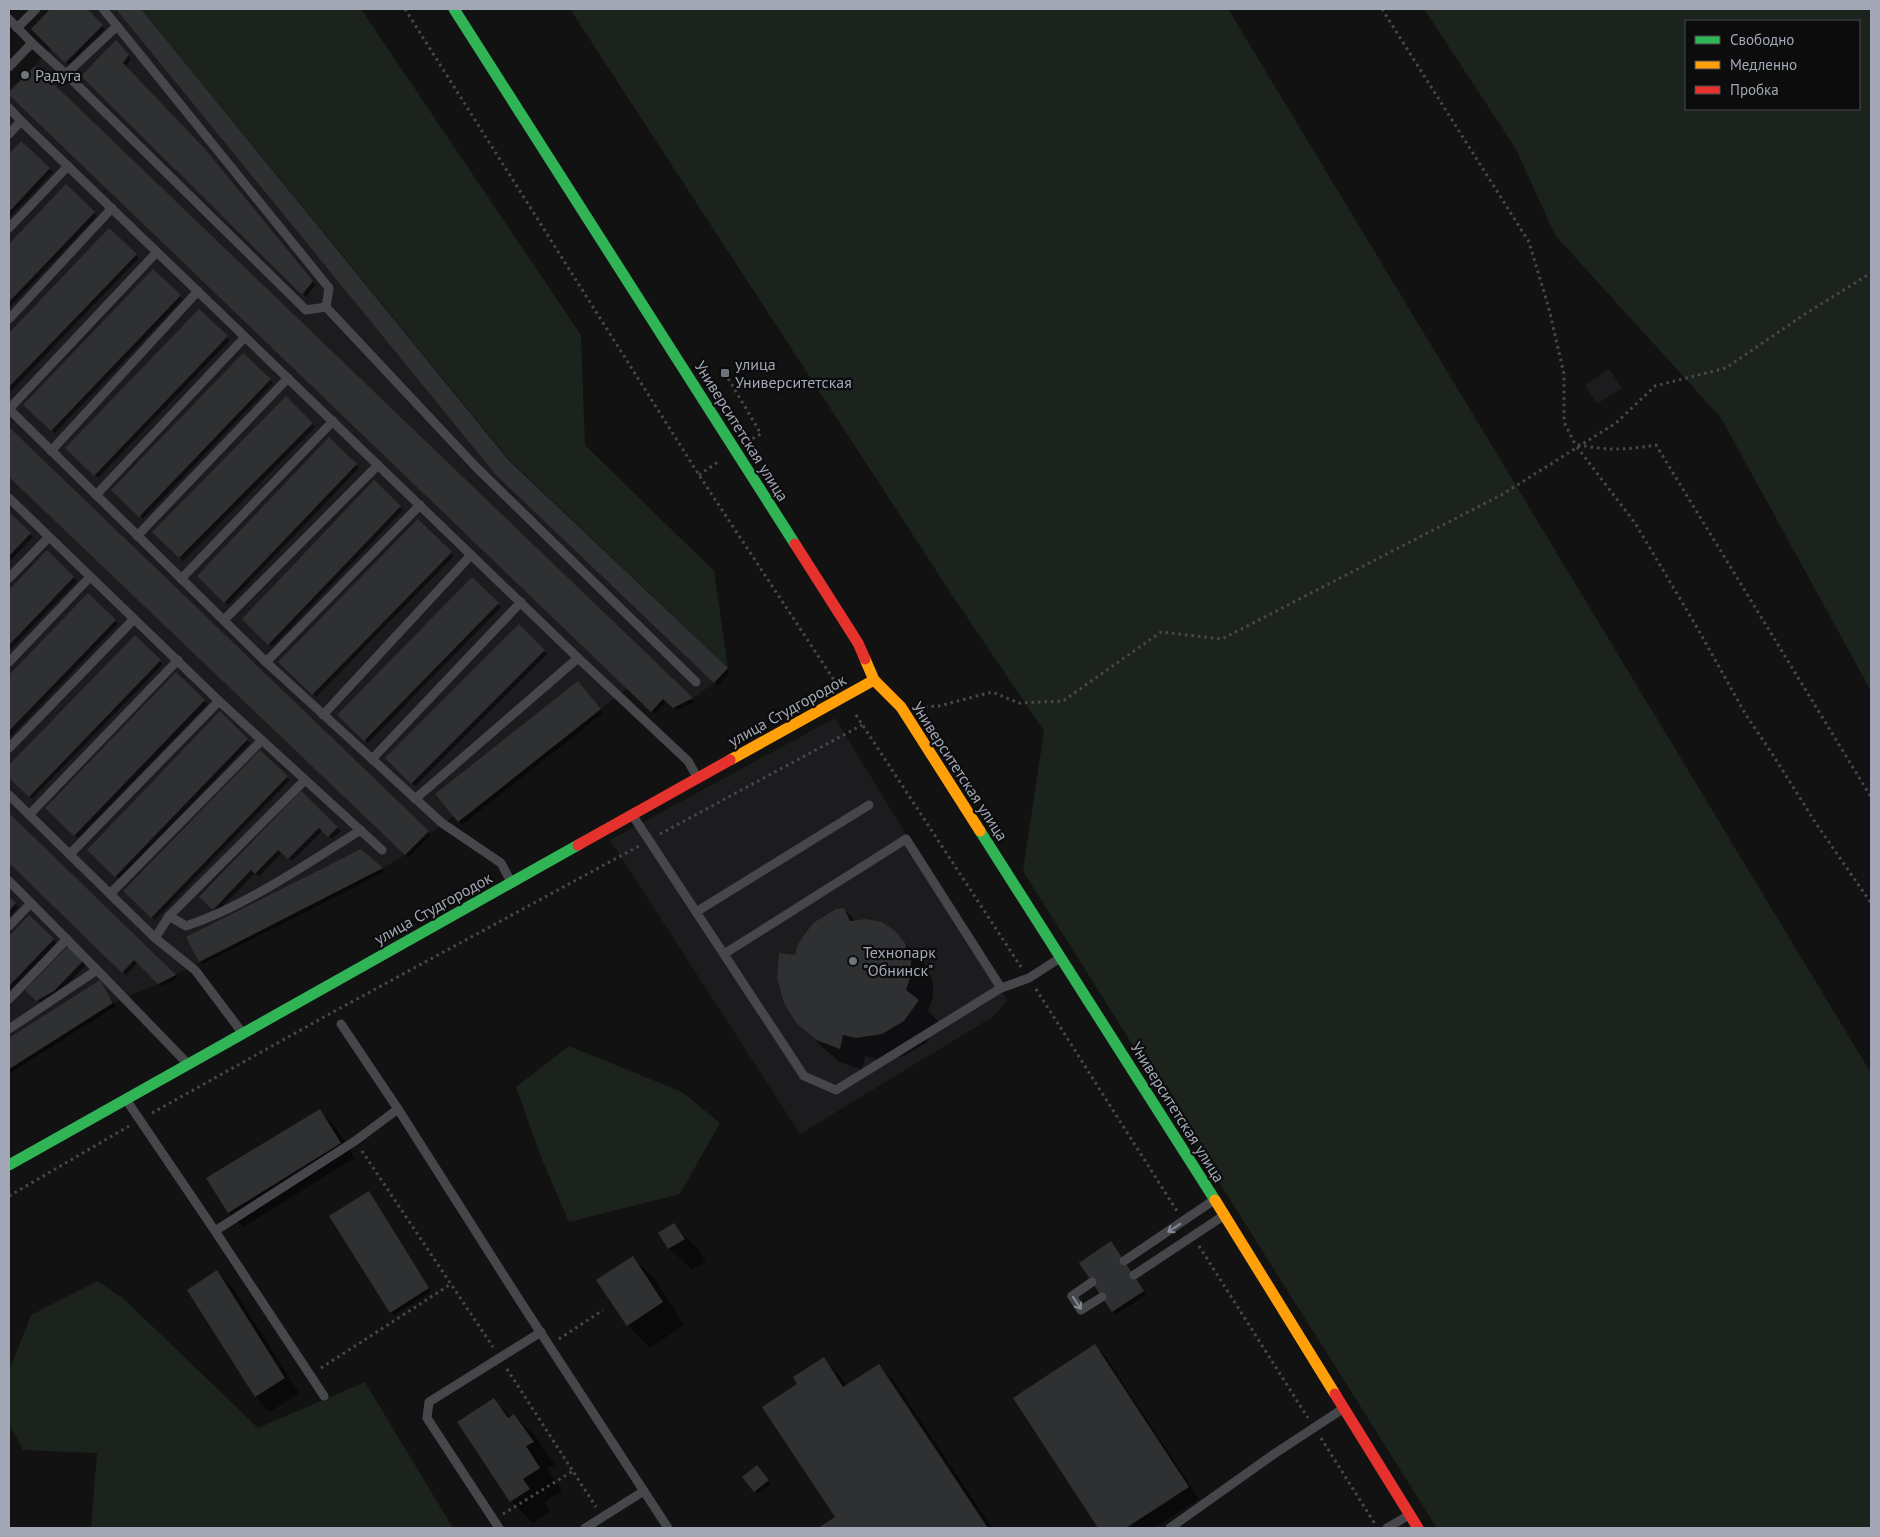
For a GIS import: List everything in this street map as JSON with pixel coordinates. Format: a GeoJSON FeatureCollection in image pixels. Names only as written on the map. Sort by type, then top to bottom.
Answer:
{"type":"FeatureCollection","features":[{"type":"Feature","properties":{"kind":"street","name":"Университетская улица"},"geometry":{"type":"LineString","coordinates":[[454,9],[858,643],[874,680],[901,707],[1224,1215],[1418,1528]]}},
{"type":"Feature","properties":{"kind":"street","name":"улица Студгородок"},"geometry":{"type":"LineString","coordinates":[[9,1165],[874,680]]}},
{"type":"Feature","properties":{"kind":"lane"},"geometry":{"type":"LineString","coordinates":[[17,28],[36,9]]}},
{"type":"Feature","properties":{"kind":"lane"},"geometry":{"type":"LineString","coordinates":[[103,9],[329,288],[326,307]]}},
{"type":"Feature","properties":{"kind":"lane"},"geometry":{"type":"LineString","coordinates":[[9,19],[306,310],[326,307]]}},
{"type":"Feature","properties":{"kind":"lane"},"geometry":{"type":"LineString","coordinates":[[66,74],[117,26]]}},
{"type":"Feature","properties":{"kind":"lane"},"geometry":{"type":"LineString","coordinates":[[9,67],[32,43]]}},
{"type":"Feature","properties":{"kind":"lane"},"geometry":{"type":"LineString","coordinates":[[9,108],[578,658],[688,761],[698,779]]}},
{"type":"Feature","properties":{"kind":"lane"},"geometry":{"type":"LineString","coordinates":[[9,134],[21,121]]}},
{"type":"Feature","properties":{"kind":"lane"},"geometry":{"type":"LineString","coordinates":[[9,228],[68,166]]}},
{"type":"Feature","properties":{"kind":"lane"},"geometry":{"type":"LineString","coordinates":[[9,319],[112,208]]}},
{"type":"Feature","properties":{"kind":"lane"},"geometry":{"type":"LineString","coordinates":[[158,252],[9,409],[266,662],[442,823],[501,863],[512,883]]}},
{"type":"Feature","properties":{"kind":"lane"},"geometry":{"type":"LineString","coordinates":[[51,451],[198,292]]}},
{"type":"Feature","properties":{"kind":"lane"},"geometry":{"type":"LineString","coordinates":[[326,307],[476,467],[696,682]]}},
{"type":"Feature","properties":{"kind":"lane"},"geometry":{"type":"LineString","coordinates":[[96,495],[245,337]]}},
{"type":"Feature","properties":{"kind":"lane"},"geometry":{"type":"LineString","coordinates":[[137,536],[288,378]]}},
{"type":"Feature","properties":{"kind":"lane"},"geometry":{"type":"LineString","coordinates":[[181,579],[333,421]]}},
{"type":"Feature","properties":{"kind":"lane"},"geometry":{"type":"LineString","coordinates":[[224,620],[378,465]]}},
{"type":"Feature","properties":{"kind":"lane"},"geometry":{"type":"LineString","coordinates":[[9,498],[219,701],[382,850]]}},
{"type":"Feature","properties":{"kind":"lane"},"geometry":{"type":"LineString","coordinates":[[266,662],[420,505]]}},
{"type":"Feature","properties":{"kind":"lane"},"geometry":{"type":"LineString","coordinates":[[9,578],[49,537]]}},
{"type":"Feature","properties":{"kind":"lane"},"geometry":{"type":"LineString","coordinates":[[323,715],[471,555]]}},
{"type":"Feature","properties":{"kind":"lane"},"geometry":{"type":"LineString","coordinates":[[9,662],[90,577]]}},
{"type":"Feature","properties":{"kind":"lane"},"geometry":{"type":"LineString","coordinates":[[372,759],[521,602]]}},
{"type":"Feature","properties":{"kind":"lane"},"geometry":{"type":"LineString","coordinates":[[9,748],[134,619]]}},
{"type":"Feature","properties":{"kind":"lane"},"geometry":{"type":"LineString","coordinates":[[415,798],[578,658]]}},
{"type":"Feature","properties":{"kind":"lane"},"geometry":{"type":"LineString","coordinates":[[30,814],[178,660]]}},
{"type":"Feature","properties":{"kind":"lane"},"geometry":{"type":"LineString","coordinates":[[70,854],[219,701]]}},
{"type":"Feature","properties":{"kind":"lane"},"geometry":{"type":"LineString","coordinates":[[111,893],[262,740]]}},
{"type":"Feature","properties":{"kind":"lane"},"geometry":{"type":"LineString","coordinates":[[155,938],[169,916],[305,780]]}},
{"type":"Feature","properties":{"kind":"lane"},"geometry":{"type":"LineString","coordinates":[[9,795],[155,938],[195,970],[242,1033]]}},
{"type":"Feature","properties":{"kind":"lane"},"geometry":{"type":"LineString","coordinates":[[696,912],[868,805]]}},
{"type":"Feature","properties":{"kind":"lane"},"geometry":{"type":"LineString","coordinates":[[633,815],[804,1076],[836,1090],[1000,988],[1029,978],[1060,958]]}},
{"type":"Feature","properties":{"kind":"lane"},"geometry":{"type":"LineString","coordinates":[[169,916],[186,926],[210,918],[263,890],[361,830]]}},
{"type":"Feature","properties":{"kind":"lane"},"geometry":{"type":"LineString","coordinates":[[724,954],[906,839],[1000,988]]}},
{"type":"Feature","properties":{"kind":"lane"},"geometry":{"type":"LineString","coordinates":[[9,881],[188,1064]]}},
{"type":"Feature","properties":{"kind":"lane"},"geometry":{"type":"LineString","coordinates":[[9,926],[31,903]]}},
{"type":"Feature","properties":{"kind":"lane"},"geometry":{"type":"LineString","coordinates":[[9,999],[67,939]]}},
{"type":"Feature","properties":{"kind":"lane"},"geometry":{"type":"LineString","coordinates":[[9,1029],[97,970]]}},
{"type":"Feature","properties":{"kind":"lane"},"geometry":{"type":"LineString","coordinates":[[341,1024],[398,1109],[668,1528]]}},
{"type":"Feature","properties":{"kind":"lane"},"geometry":{"type":"LineString","coordinates":[[126,1099],[324,1396]]}},
{"type":"Feature","properties":{"kind":"lane"},"geometry":{"type":"LineString","coordinates":[[215,1231],[355,1141],[398,1109]]}},
{"type":"Feature","properties":{"kind":"lane"},"geometry":{"type":"LineString","coordinates":[[1124,1261],[1214,1200]]}},
{"type":"Feature","properties":{"kind":"lane"},"geometry":{"type":"LineString","coordinates":[[1134,1275],[1224,1215]]}},
{"type":"Feature","properties":{"kind":"lane"},"geometry":{"type":"LineString","coordinates":[[1092,1282],[1072,1296],[1076,1303],[1081,1310],[1102,1297]]}},
{"type":"Feature","properties":{"kind":"lane"},"geometry":{"type":"LineString","coordinates":[[496,1524],[427,1418],[429,1402],[541,1332]]}},
{"type":"Feature","properties":{"kind":"lane"},"geometry":{"type":"LineString","coordinates":[[1170,1528],[1274,1454],[1344,1408]]}},
{"type":"Feature","properties":{"kind":"lane"},"geometry":{"type":"LineString","coordinates":[[585,1528],[644,1491]]}},
{"type":"Feature","properties":{"kind":"lane"},"geometry":{"type":"LineString","coordinates":[[1388,1528],[1410,1514]]}},
{"type":"Feature","properties":{"kind":"path"},"geometry":{"type":"LineString","coordinates":[[406,9],[699,474],[1029,978],[1182,1219]]}},
{"type":"Feature","properties":{"kind":"path"},"geometry":{"type":"LineString","coordinates":[[1382,9],[1529,242],[1549,309],[1564,374],[1564,422],[1576,444],[1635,523],[1695,624],[1746,716],[1815,822],[1871,903]]}},
{"type":"Feature","properties":{"kind":"path"},"geometry":{"type":"LineString","coordinates":[[901,707],[939,706],[992,692],[1019,703],[1063,701],[1161,632],[1222,639],[1502,494],[1616,423],[1655,386],[1726,368],[1805,314],[1871,273]]}},
{"type":"Feature","properties":{"kind":"path"},"geometry":{"type":"LineString","coordinates":[[1576,444],[1602,450],[1626,450],[1656,445],[1871,796]]}},
{"type":"Feature","properties":{"kind":"path"},"geometry":{"type":"LineString","coordinates":[[654,838],[862,725]]}},
{"type":"Feature","properties":{"kind":"path"},"geometry":{"type":"LineString","coordinates":[[9,1196],[332,1012],[645,843]]}},
{"type":"Feature","properties":{"kind":"path"},"geometry":{"type":"LineString","coordinates":[[355,1141],[500,1358],[603,1517]]}},
{"type":"Feature","properties":{"kind":"path"},"geometry":{"type":"LineString","coordinates":[[1198,1244],[1378,1528]]}},
{"type":"Feature","properties":{"kind":"path"},"geometry":{"type":"LineString","coordinates":[[310,1375],[451,1284]]}},
{"type":"Feature","properties":{"kind":"path"},"geometry":{"type":"LineString","coordinates":[[496,1524],[573,1471]]}},
{"type":"Feature","properties":{"kind":"shaded area"},"geometry":{"type":"Polygon","coordinates":[[[91,9],[141,9],[510,460],[728,668],[714,683],[693,698],[673,708],[663,699],[651,712],[627,689],[417,843],[405,855],[158,984],[113,1003],[9,1070],[9,91],[91,9]]]}},
{"type":"Feature","properties":{"kind":"shaded area"},"geometry":{"type":"Polygon","coordinates":[[[141,9],[361,9],[581,335],[585,445],[714,571],[728,668],[510,460],[141,9]]]}},
{"type":"Feature","properties":{"kind":"shaded area"},"geometry":{"type":"Polygon","coordinates":[[[570,9],[1228,9],[1871,1073],[1871,1528],[1437,1528],[1023,871],[1044,731],[952,595],[570,9]]]}},
{"type":"Feature","properties":{"kind":"shaded area"},"geometry":{"type":"Polygon","coordinates":[[[1424,9],[1871,9],[1871,691],[1721,418],[1555,235],[1516,149],[1424,9]]]}},
{"type":"Feature","properties":{"kind":"shaded area"},"geometry":{"type":"Polygon","coordinates":[[[1609,369],[1622,388],[1597,404],[1585,385],[1609,369]]]}},
{"type":"Feature","properties":{"kind":"shaded area"},"geometry":{"type":"Polygon","coordinates":[[[835,718],[1007,1000],[994,1016],[800,1134],[610,840],[835,718]]]}},
{"type":"Feature","properties":{"kind":"shaded area"},"geometry":{"type":"Polygon","coordinates":[[[569,1046],[682,1092],[720,1123],[680,1194],[569,1222],[543,1162],[516,1087],[569,1046]]]}},
{"type":"Feature","properties":{"kind":"shaded area"},"geometry":{"type":"Polygon","coordinates":[[[97,1281],[124,1299],[258,1428],[365,1382],[453,1528],[91,1528],[97,1453],[23,1450],[9,1424],[9,1371],[31,1315],[97,1281]]]}},
{"type":"Feature","properties":{"kind":"building"},"geometry":{"type":"Polygon","coordinates":[[[50,9],[87,9],[103,25],[65,63],[31,29],[50,9]]]}},
{"type":"Feature","properties":{"kind":"building"},"geometry":{"type":"Polygon","coordinates":[[[116,9],[141,9],[509,461],[728,668],[714,683],[496,475],[116,9]]]}},
{"type":"Feature","properties":{"kind":"building"},"geometry":{"type":"Polygon","coordinates":[[[116,40],[129,55],[123,63],[206,150],[313,281],[302,295],[81,76],[116,40]]]}},
{"type":"Feature","properties":{"kind":"building"},"geometry":{"type":"Polygon","coordinates":[[[35,66],[693,698],[673,708],[663,699],[651,712],[9,95],[9,92],[35,66]]]}},
{"type":"Feature","properties":{"kind":"building"},"geometry":{"type":"Polygon","coordinates":[[[21,141],[50,168],[9,212],[9,154],[21,141]]]}},
{"type":"Feature","properties":{"kind":"building"},"geometry":{"type":"Polygon","coordinates":[[[66,184],[95,212],[9,302],[9,244],[66,184]]]}},
{"type":"Feature","properties":{"kind":"building"},"geometry":{"type":"Polygon","coordinates":[[[109,228],[137,254],[9,387],[9,333],[109,228]]]}},
{"type":"Feature","properties":{"kind":"building"},"geometry":{"type":"Polygon","coordinates":[[[153,269],[181,295],[51,431],[23,405],[153,269]]]}},
{"type":"Feature","properties":{"kind":"building"},"geometry":{"type":"Polygon","coordinates":[[[199,309],[228,336],[94,476],[65,448],[199,309]]]}},
{"type":"Feature","properties":{"kind":"building"},"geometry":{"type":"Polygon","coordinates":[[[243,353],[271,379],[139,517],[111,490],[243,353]]]}},
{"type":"Feature","properties":{"kind":"building"},"geometry":{"type":"Polygon","coordinates":[[[286,396],[313,423],[179,558],[152,532],[286,396]]]}},
{"type":"Feature","properties":{"kind":"building"},"geometry":{"type":"Polygon","coordinates":[[[9,427],[429,831],[405,855],[9,477],[9,427]]]}},
{"type":"Feature","properties":{"kind":"building"},"geometry":{"type":"Polygon","coordinates":[[[329,437],[357,464],[224,603],[197,576],[329,437]]]}},
{"type":"Feature","properties":{"kind":"building"},"geometry":{"type":"Polygon","coordinates":[[[374,480],[401,506],[268,645],[242,619],[374,480]]]}},
{"type":"Feature","properties":{"kind":"building"},"geometry":{"type":"Polygon","coordinates":[[[9,512],[31,533],[9,556],[9,512]]]}},
{"type":"Feature","properties":{"kind":"building"},"geometry":{"type":"Polygon","coordinates":[[[418,519],[452,552],[312,695],[278,662],[418,519]]]}},
{"type":"Feature","properties":{"kind":"building"},"geometry":{"type":"Polygon","coordinates":[[[47,550],[74,577],[9,645],[9,590],[47,550]]]}},
{"type":"Feature","properties":{"kind":"building"},"geometry":{"type":"Polygon","coordinates":[[[472,577],[499,603],[364,741],[337,715],[472,577]]]}},
{"type":"Feature","properties":{"kind":"building"},"geometry":{"type":"Polygon","coordinates":[[[88,593],[116,620],[9,731],[9,675],[88,593]]]}},
{"type":"Feature","properties":{"kind":"building"},"geometry":{"type":"Polygon","coordinates":[[[519,624],[545,650],[411,784],[385,758],[519,624]]]}},
{"type":"Feature","properties":{"kind":"building"},"geometry":{"type":"Polygon","coordinates":[[[135,635],[161,660],[29,797],[9,778],[9,765],[135,635]]]}},
{"type":"Feature","properties":{"kind":"building"},"geometry":{"type":"Polygon","coordinates":[[[176,672],[205,700],[74,836],[45,808],[176,672]]]}},
{"type":"Feature","properties":{"kind":"building"},"geometry":{"type":"Polygon","coordinates":[[[578,681],[601,709],[458,822],[435,794],[578,681]]]}},
{"type":"Feature","properties":{"kind":"building"},"geometry":{"type":"Polygon","coordinates":[[[220,711],[248,739],[115,877],[87,850],[220,711]]]}},
{"type":"Feature","properties":{"kind":"building"},"geometry":{"type":"Polygon","coordinates":[[[260,750],[288,776],[151,918],[123,891],[260,750]]]}},
{"type":"Feature","properties":{"kind":"building"},"geometry":{"type":"Polygon","coordinates":[[[301,791],[338,827],[328,837],[319,828],[288,859],[278,850],[255,874],[251,870],[213,910],[199,897],[301,791]]]}},
{"type":"Feature","properties":{"kind":"building"},"geometry":{"type":"Polygon","coordinates":[[[9,813],[176,975],[158,984],[134,960],[122,973],[9,863],[9,813]]]}},
{"type":"Feature","properties":{"kind":"building"},"geometry":{"type":"Polygon","coordinates":[[[361,849],[383,868],[199,962],[186,937],[361,849]]]}},
{"type":"Feature","properties":{"kind":"building"},"geometry":{"type":"Polygon","coordinates":[[[9,896],[16,903],[9,911],[9,896]]]}},
{"type":"Feature","properties":{"kind":"building"},"geometry":{"type":"Polygon","coordinates":[[[844,908],[850,921],[866,919],[882,922],[895,931],[905,943],[911,959],[911,975],[906,990],[919,1000],[904,1021],[882,1034],[856,1038],[843,1035],[840,1049],[816,1040],[797,1024],[784,1003],[777,978],[779,953],[795,955],[798,944],[813,923],[836,909],[844,908]]]}},
{"type":"Feature","properties":{"kind":"building"},"geometry":{"type":"Polygon","coordinates":[[[29,915],[54,939],[9,986],[9,936],[29,915]]]}},
{"type":"Feature","properties":{"kind":"building"},"geometry":{"type":"Polygon","coordinates":[[[68,946],[83,961],[54,991],[36,1001],[25,990],[68,946]]]}},
{"type":"Feature","properties":{"kind":"building"},"geometry":{"type":"Polygon","coordinates":[[[100,980],[113,1003],[9,1069],[9,1038],[100,980]]]}},
{"type":"Feature","properties":{"kind":"building"},"geometry":{"type":"Polygon","coordinates":[[[320,1109],[341,1143],[228,1213],[206,1178],[320,1109]]]}},
{"type":"Feature","properties":{"kind":"building"},"geometry":{"type":"Polygon","coordinates":[[[369,1191],[429,1288],[390,1313],[329,1216],[369,1191]]]}},
{"type":"Feature","properties":{"kind":"building"},"geometry":{"type":"Polygon","coordinates":[[[674,1223],[685,1239],[668,1249],[658,1233],[674,1223]]]}},
{"type":"Feature","properties":{"kind":"building"},"geometry":{"type":"Polygon","coordinates":[[[1111,1241],[1144,1291],[1112,1312],[1079,1263],[1111,1241]]]}},
{"type":"Feature","properties":{"kind":"building"},"geometry":{"type":"Polygon","coordinates":[[[633,1256],[663,1302],[627,1326],[596,1280],[633,1256]]]}},
{"type":"Feature","properties":{"kind":"building"},"geometry":{"type":"Polygon","coordinates":[[[217,1270],[285,1378],[255,1397],[187,1290],[217,1270]]]}},
{"type":"Feature","properties":{"kind":"building"},"geometry":{"type":"Polygon","coordinates":[[[1095,1344],[1189,1487],[1126,1528],[1098,1528],[1013,1398],[1095,1344]]]}},
{"type":"Feature","properties":{"kind":"building"},"geometry":{"type":"Polygon","coordinates":[[[824,1357],[843,1387],[879,1364],[988,1528],[818,1528],[835,1517],[762,1407],[797,1384],[793,1377],[824,1357]]]}},
{"type":"Feature","properties":{"kind":"building"},"geometry":{"type":"Polygon","coordinates":[[[494,1398],[508,1418],[514,1414],[534,1442],[526,1446],[540,1468],[523,1479],[530,1489],[510,1502],[457,1422],[494,1398]]]}},
{"type":"Feature","properties":{"kind":"building"},"geometry":{"type":"Polygon","coordinates":[[[757,1465],[769,1480],[754,1492],[742,1477],[757,1465]]]}},
{"type":"Feature","properties":{"kind":"traffic: fast"},"geometry":{"type":"LineString","coordinates":[[454,9],[795,544]]}},
{"type":"Feature","properties":{"kind":"traffic: fast"},"geometry":{"type":"LineString","coordinates":[[980,831],[1215,1200]]}},
{"type":"Feature","properties":{"kind":"traffic: fast"},"geometry":{"type":"LineString","coordinates":[[9,1165],[578,845]]}},
{"type":"Feature","properties":{"kind":"traffic: slow"},"geometry":{"type":"LineString","coordinates":[[865,659],[874,680],[901,707],[980,831]]}},
{"type":"Feature","properties":{"kind":"traffic: slow"},"geometry":{"type":"LineString","coordinates":[[730,760],[874,680]]}},
{"type":"Feature","properties":{"kind":"traffic: slow"},"geometry":{"type":"LineString","coordinates":[[1215,1200],[1335,1394]]}},
{"type":"Feature","properties":{"kind":"traffic: jam"},"geometry":{"type":"LineString","coordinates":[[795,544],[858,643],[865,659]]}},
{"type":"Feature","properties":{"kind":"traffic: jam"},"geometry":{"type":"LineString","coordinates":[[578,845],[730,760]]}},
{"type":"Feature","properties":{"kind":"traffic: jam"},"geometry":{"type":"LineString","coordinates":[[1335,1394],[1418,1528]]}},
{"type":"Feature","properties":{"kind":"place","name":"Радуга"},"geometry":{"type":"Point","coordinates":[25,75]}},
{"type":"Feature","properties":{"kind":"place","name":"улица Университетская"},"geometry":{"type":"Point","coordinates":[725,373]}},
{"type":"Feature","properties":{"kind":"place","name":"Технопарк \"Обнинск\""},"geometry":{"type":"Point","coordinates":[853,961]}}]}
